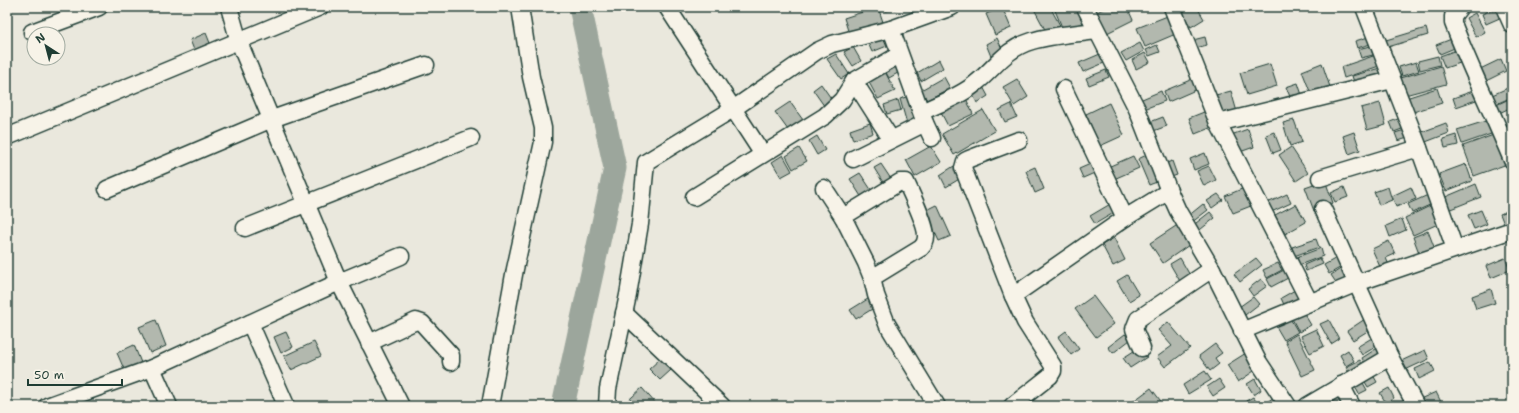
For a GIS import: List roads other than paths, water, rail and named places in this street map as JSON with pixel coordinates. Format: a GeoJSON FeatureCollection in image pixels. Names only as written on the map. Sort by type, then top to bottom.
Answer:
{"type":"FeatureCollection","features":[{"type":"Feature","properties":{"kind":"street"},"geometry":{"type":"LineString","coordinates":[[48,26],[99,7]]}},
{"type":"Feature","properties":{"kind":"street"},"geometry":{"type":"LineString","coordinates":[[229,7],[239,42],[339,282],[401,406]]}},
{"type":"Feature","properties":{"kind":"street"},"geometry":{"type":"LineString","coordinates":[[7,137],[239,42],[320,7]]}},
{"type":"Feature","properties":{"kind":"street"},"geometry":{"type":"LineString","coordinates":[[490,406],[516,270],[543,142],[543,128],[531,77],[520,7]]}},
{"type":"Feature","properties":{"kind":"street"},"geometry":{"type":"LineString","coordinates":[[667,7],[762,153]]}},
{"type":"Feature","properties":{"kind":"street"},"geometry":{"type":"LineString","coordinates":[[607,406],[608,389],[624,313],[640,224],[646,162],[734,109],[827,46],[891,29],[914,13],[952,7]]}},
{"type":"Feature","properties":{"kind":"street"},"geometry":{"type":"LineString","coordinates":[[1085,7],[1137,109],[1169,191],[1212,270],[1258,361],[1288,406]]}},
{"type":"Feature","properties":{"kind":"street"},"geometry":{"type":"LineString","coordinates":[[1172,7],[1218,123],[1309,301]]}},
{"type":"Feature","properties":{"kind":"street"},"geometry":{"type":"LineString","coordinates":[[1364,7],[1419,148],[1455,249]]}},
{"type":"Feature","properties":{"kind":"street"},"geometry":{"type":"LineString","coordinates":[[1504,7],[1512,25]]}},
{"type":"Feature","properties":{"kind":"street"},"geometry":{"type":"LineString","coordinates":[[1457,11],[1453,24],[1471,70],[1497,124],[1512,160]]}},
{"type":"Feature","properties":{"kind":"street"},"geometry":{"type":"LineString","coordinates":[[891,29],[899,55],[932,138]]}},
{"type":"Feature","properties":{"kind":"street"},"geometry":{"type":"LineString","coordinates":[[853,158],[892,139],[976,83],[998,61],[1012,50],[1032,41],[1096,31]]}},
{"type":"Feature","properties":{"kind":"street"},"geometry":{"type":"LineString","coordinates":[[694,197],[762,153],[825,116],[842,100],[854,81],[899,55]]}},
{"type":"Feature","properties":{"kind":"street"},"geometry":{"type":"LineString","coordinates":[[107,189],[272,119],[426,65]]}},
{"type":"Feature","properties":{"kind":"street"},"geometry":{"type":"LineString","coordinates":[[1218,123],[1392,80]]}},
{"type":"Feature","properties":{"kind":"street"},"geometry":{"type":"LineString","coordinates":[[854,81],[892,139]]}},
{"type":"Feature","properties":{"kind":"street"},"geometry":{"type":"LineString","coordinates":[[1064,89],[1125,218]]}},
{"type":"Feature","properties":{"kind":"street"},"geometry":{"type":"LineString","coordinates":[[245,228],[471,138]]}},
{"type":"Feature","properties":{"kind":"street"},"geometry":{"type":"LineString","coordinates":[[1012,406],[1050,376],[1053,371],[1050,358],[1026,322],[1013,296],[963,168],[965,162],[969,159],[1019,140]]}},
{"type":"Feature","properties":{"kind":"street"},"geometry":{"type":"LineString","coordinates":[[1320,178],[1419,148]]}},
{"type":"Feature","properties":{"kind":"street"},"geometry":{"type":"LineString","coordinates":[[843,217],[900,182],[906,182],[925,228],[927,236],[926,243],[921,248],[872,278]]}},
{"type":"Feature","properties":{"kind":"street"},"geometry":{"type":"LineString","coordinates":[[824,188],[843,217],[872,278],[876,295],[887,324],[937,406]]}},
{"type":"Feature","properties":{"kind":"street"},"geometry":{"type":"LineString","coordinates":[[1013,296],[1125,218],[1169,191]]}},
{"type":"Feature","properties":{"kind":"street"},"geometry":{"type":"LineString","coordinates":[[1323,209],[1390,357],[1416,406]]}},
{"type":"Feature","properties":{"kind":"street"},"geometry":{"type":"LineString","coordinates":[[1242,331],[1309,301],[1357,282],[1512,230]]}},
{"type":"Feature","properties":{"kind":"street"},"geometry":{"type":"LineString","coordinates":[[47,406],[152,368],[339,282],[401,256]]}},
{"type":"Feature","properties":{"kind":"street"},"geometry":{"type":"LineString","coordinates":[[1142,348],[1134,328],[1138,319],[1212,270]]}},
{"type":"Feature","properties":{"kind":"street"},"geometry":{"type":"LineString","coordinates":[[624,313],[722,406]]}},
{"type":"Feature","properties":{"kind":"street"},"geometry":{"type":"LineString","coordinates":[[370,343],[416,321],[422,323],[451,355],[451,362]]}},
{"type":"Feature","properties":{"kind":"street"},"geometry":{"type":"LineString","coordinates":[[250,323],[286,405]]}},
{"type":"Feature","properties":{"kind":"street"},"geometry":{"type":"LineString","coordinates":[[1307,406],[1390,357]]}},
{"type":"Feature","properties":{"kind":"street"},"geometry":{"type":"LineString","coordinates":[[152,368],[169,406]]}},
{"type":"Feature","properties":{"kind":"street"},"geometry":{"type":"LineString","coordinates":[[1341,385],[1352,406]]}},
{"type":"Feature","properties":{"kind":"waterway"},"geometry":{"type":"LineString","coordinates":[[563,406],[615,168],[580,7]]}}]}
